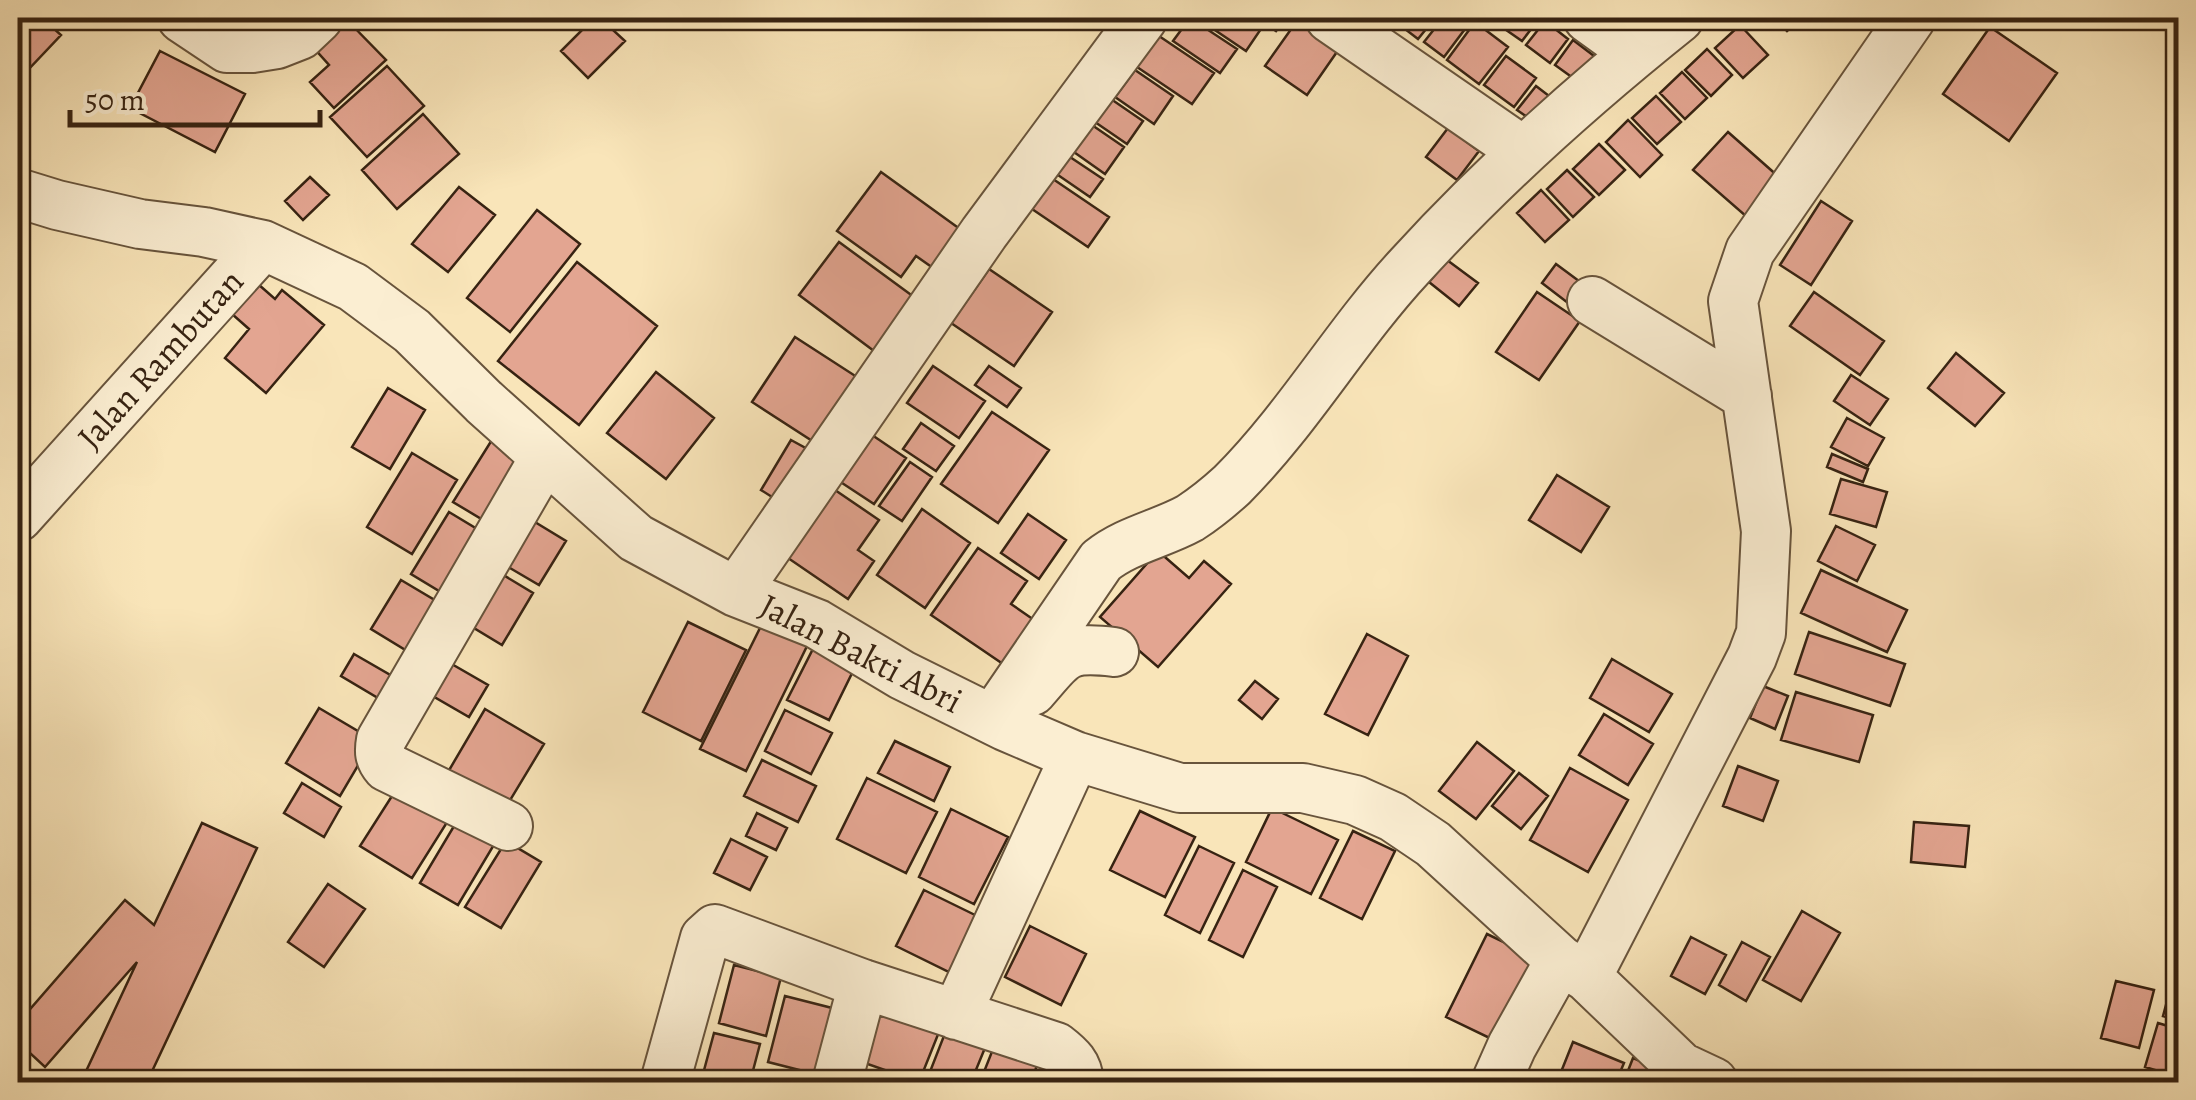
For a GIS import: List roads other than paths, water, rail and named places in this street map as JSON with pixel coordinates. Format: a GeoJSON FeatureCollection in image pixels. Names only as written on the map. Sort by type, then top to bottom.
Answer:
{"type":"FeatureCollection","features":[{"type":"Feature","properties":{"kind":"street"},"geometry":{"type":"LineString","coordinates":[[182,18],[227,48],[277,44],[300,35],[318,18]]}},
{"type":"Feature","properties":{"kind":"street"},"geometry":{"type":"LineString","coordinates":[[736,592],[984,233],[1143,18]]}},
{"type":"Feature","properties":{"kind":"street"},"geometry":{"type":"LineString","coordinates":[[1330,18],[1523,151]]}},
{"type":"Feature","properties":{"kind":"street"},"geometry":{"type":"LineString","coordinates":[[1588,18],[1636,52]]}},
{"type":"Feature","properties":{"kind":"street"},"geometry":{"type":"LineString","coordinates":[[999,722],[1101,560],[1116,549],[1190,518],[1230,486],[1278,432],[1408,267],[1523,151],[1679,18]]}},
{"type":"Feature","properties":{"kind":"street"},"geometry":{"type":"LineString","coordinates":[[1496,1082],[1512,1046],[1574,969],[1752,656],[1761,633],[1766,531],[1733,301],[1750,251],[1912,18]]}},
{"type":"Feature","properties":{"kind":"street","name":"Jalan Bakti Abri"},"geometry":{"type":"LineString","coordinates":[[18,194],[140,224],[263,245],[353,287],[412,331],[636,538],[736,592],[817,624],[902,675],[999,722],[1075,756],[1180,788],[1303,788],[1355,800],[1393,817],[1434,844],[1690,1077]]}},
{"type":"Feature","properties":{"kind":"street","name":"Jalan Rambutan"},"geometry":{"type":"LineString","coordinates":[[18,517],[263,245]]}},
{"type":"Feature","properties":{"kind":"street"},"geometry":{"type":"LineString","coordinates":[[1592,301],[1747,396]]}},
{"type":"Feature","properties":{"kind":"street"},"geometry":{"type":"LineString","coordinates":[[508,826],[388,767],[379,751],[381,740],[545,457]]}},
{"type":"Feature","properties":{"kind":"street"},"geometry":{"type":"LineString","coordinates":[[999,722],[1061,658],[1076,650],[1114,652]]}},
{"type":"Feature","properties":{"kind":"street"},"geometry":{"type":"LineString","coordinates":[[956,1014],[1075,756]]}},
{"type":"Feature","properties":{"kind":"street"},"geometry":{"type":"LineString","coordinates":[[665,1082],[706,938],[716,929],[863,984],[1056,1047],[1079,1071],[1079,1082]]}},
{"type":"Feature","properties":{"kind":"street"},"geometry":{"type":"LineString","coordinates":[[837,1082],[863,984]]}}]}
